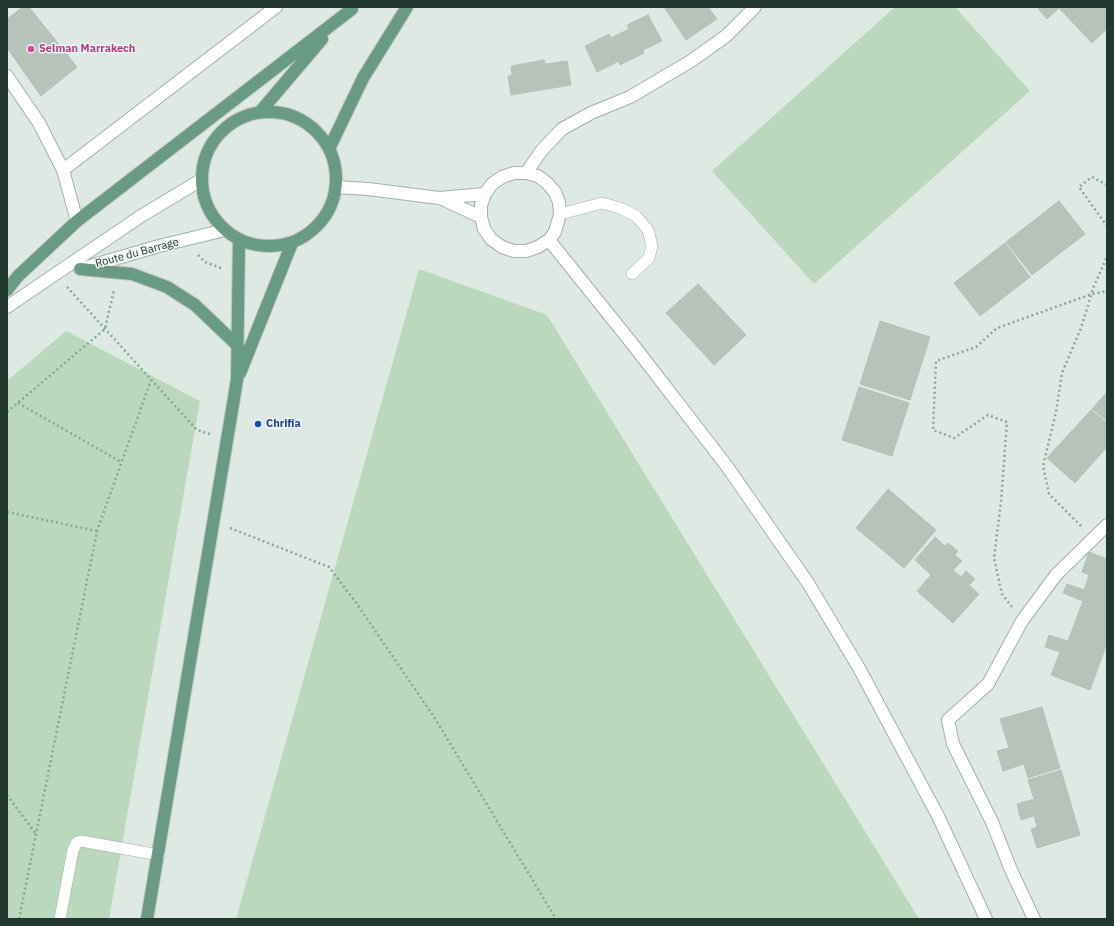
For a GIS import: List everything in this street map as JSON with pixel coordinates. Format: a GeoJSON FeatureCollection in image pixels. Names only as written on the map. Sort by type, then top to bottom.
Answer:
{"type":"FeatureCollection","features":[{"type":"Feature","properties":{"kind":"main road"},"geometry":{"type":"LineString","coordinates":[[329,149],[363,78],[407,7]]}},
{"type":"Feature","properties":{"kind":"main road"},"geometry":{"type":"LineString","coordinates":[[260,112],[318,43],[352,8]]}},
{"type":"Feature","properties":{"kind":"main road"},"geometry":{"type":"LineString","coordinates":[[7,290],[18,276],[78,221],[352,8]]}},
{"type":"Feature","properties":{"kind":"main road"},"geometry":{"type":"LineString","coordinates":[[260,112],[281,113],[301,119],[318,133],[329,149],[336,167],[336,187],[331,205],[322,221],[308,234],[292,243],[274,246],[256,245],[239,239],[225,230],[212,216],[204,198],[201,180],[203,162],[211,144],[223,129],[240,118],[260,112]]}},
{"type":"Feature","properties":{"kind":"main road"},"geometry":{"type":"LineString","coordinates":[[147,919],[238,380],[239,239]]}},
{"type":"Feature","properties":{"kind":"main road"},"geometry":{"type":"LineString","coordinates":[[238,380],[292,243]]}},
{"type":"Feature","properties":{"kind":"main road"},"geometry":{"type":"LineString","coordinates":[[80,269],[132,274],[167,287],[195,305],[238,346]]}},
{"type":"Feature","properties":{"kind":"street"},"geometry":{"type":"LineString","coordinates":[[63,170],[276,7]]}},
{"type":"Feature","properties":{"kind":"street"},"geometry":{"type":"LineString","coordinates":[[526,173],[542,150],[562,129],[591,113],[630,97],[691,61],[726,36],[754,7]]}},
{"type":"Feature","properties":{"kind":"street"},"geometry":{"type":"LineString","coordinates":[[7,76],[40,123],[63,170],[78,221]]}},
{"type":"Feature","properties":{"kind":"street"},"geometry":{"type":"LineString","coordinates":[[514,173],[526,173],[542,179],[555,192],[559,202],[560,214],[557,228],[549,240],[538,247],[526,251],[514,251],[502,247],[491,239],[484,229],[481,217],[481,205],[485,194],[492,184],[502,177],[514,173]]}},
{"type":"Feature","properties":{"kind":"street","name":"Route du Barrage"},"geometry":{"type":"LineString","coordinates":[[7,308],[54,278],[141,216],[201,180]]}},
{"type":"Feature","properties":{"kind":"street"},"geometry":{"type":"LineString","coordinates":[[336,187],[368,189],[439,198],[485,194]]}},
{"type":"Feature","properties":{"kind":"street"},"geometry":{"type":"LineString","coordinates":[[439,198],[481,217]]}},
{"type":"Feature","properties":{"kind":"street","name":"Route du Barrage"},"geometry":{"type":"LineString","coordinates":[[54,278],[80,269],[183,240],[225,230]]}},
{"type":"Feature","properties":{"kind":"street"},"geometry":{"type":"LineString","coordinates":[[549,240],[634,346],[726,465],[808,583],[859,668],[938,816],[986,919]]}},
{"type":"Feature","properties":{"kind":"street"},"geometry":{"type":"LineString","coordinates":[[1034,919],[992,822],[953,744],[948,720],[988,684],[1022,621],[1056,575],[1107,525]]}},
{"type":"Feature","properties":{"kind":"lane"},"geometry":{"type":"LineString","coordinates":[[560,214],[602,203],[620,208],[636,216],[648,230],[652,246],[648,258],[632,274]]}},
{"type":"Feature","properties":{"kind":"lane"},"geometry":{"type":"LineString","coordinates":[[60,919],[73,850],[77,842],[81,841],[158,855]]}},
{"type":"Feature","properties":{"kind":"path"},"geometry":{"type":"LineString","coordinates":[[1107,185],[1092,177],[1079,187],[1107,226]]}},
{"type":"Feature","properties":{"kind":"path"},"geometry":{"type":"LineString","coordinates":[[183,240],[205,262],[239,274]]}},
{"type":"Feature","properties":{"kind":"path"},"geometry":{"type":"LineString","coordinates":[[1094,538],[1049,494],[1043,466],[1056,412],[1062,373],[1081,328],[1092,294],[1107,257]]}},
{"type":"Feature","properties":{"kind":"path"},"geometry":{"type":"LineString","coordinates":[[7,412],[105,329],[118,272]]}},
{"type":"Feature","properties":{"kind":"path"},"geometry":{"type":"LineString","coordinates":[[54,278],[105,329],[197,430],[227,440]]}},
{"type":"Feature","properties":{"kind":"path"},"geometry":{"type":"LineString","coordinates":[[1022,621],[1002,594],[994,558],[1001,502],[1007,422],[988,415],[954,438],[933,430],[936,361],[976,347],[997,328],[1092,294],[1107,291]]}},
{"type":"Feature","properties":{"kind":"path"},"geometry":{"type":"LineString","coordinates":[[19,919],[97,531],[151,380]]}},
{"type":"Feature","properties":{"kind":"path"},"geometry":{"type":"LineString","coordinates":[[18,403],[122,462]]}},
{"type":"Feature","properties":{"kind":"path"},"geometry":{"type":"LineString","coordinates":[[7,512],[97,531]]}},
{"type":"Feature","properties":{"kind":"path"},"geometry":{"type":"LineString","coordinates":[[213,521],[329,567],[357,604],[436,720],[556,919]]}},
{"type":"Feature","properties":{"kind":"path"},"geometry":{"type":"LineString","coordinates":[[7,795],[36,834]]}},
{"type":"Feature","properties":{"kind":"green space"},"geometry":{"type":"Polygon","coordinates":[[[895,7],[955,7],[1030,91],[814,284],[712,171],[895,7]]]}},
{"type":"Feature","properties":{"kind":"green space"},"geometry":{"type":"Polygon","coordinates":[[[419,269],[547,315],[919,919],[236,919],[419,269]]]}},
{"type":"Feature","properties":{"kind":"green space"},"geometry":{"type":"Polygon","coordinates":[[[66,331],[200,401],[109,919],[7,919],[7,381],[66,331]]]}},
{"type":"Feature","properties":{"kind":"building"},"geometry":{"type":"Polygon","coordinates":[[[23,7],[29,7],[77,67],[41,96],[7,48],[7,19],[23,7]]]}},
{"type":"Feature","properties":{"kind":"building"},"geometry":{"type":"Polygon","coordinates":[[[664,7],[708,7],[717,19],[686,40],[664,7]]]}},
{"type":"Feature","properties":{"kind":"building"},"geometry":{"type":"Polygon","coordinates":[[[1037,7],[1107,7],[1107,29],[1092,43],[1059,8],[1047,19],[1037,7]]]}},
{"type":"Feature","properties":{"kind":"building"},"geometry":{"type":"Polygon","coordinates":[[[648,15],[662,41],[643,50],[644,53],[620,65],[619,61],[597,72],[585,46],[609,34],[611,38],[629,29],[627,25],[648,15]]]}},
{"type":"Feature","properties":{"kind":"building"},"geometry":{"type":"Polygon","coordinates":[[[544,60],[545,64],[567,61],[571,85],[511,95],[508,76],[512,76],[511,66],[544,60]]]}},
{"type":"Feature","properties":{"kind":"building"},"geometry":{"type":"Polygon","coordinates":[[[1059,201],[1085,234],[1032,275],[1006,242],[1059,201]]]}},
{"type":"Feature","properties":{"kind":"building"},"geometry":{"type":"Polygon","coordinates":[[[1005,243],[1030,277],[980,316],[954,283],[1005,243]]]}},
{"type":"Feature","properties":{"kind":"building"},"geometry":{"type":"Polygon","coordinates":[[[698,284],[746,335],[714,365],[666,313],[698,284]]]}},
{"type":"Feature","properties":{"kind":"building"},"geometry":{"type":"Polygon","coordinates":[[[880,321],[930,337],[910,400],[860,384],[880,321]]]}},
{"type":"Feature","properties":{"kind":"building"},"geometry":{"type":"Polygon","coordinates":[[[859,387],[909,403],[892,456],[842,440],[859,387]]]}},
{"type":"Feature","properties":{"kind":"building"},"geometry":{"type":"Polygon","coordinates":[[[1107,392],[1107,421],[1092,409],[1107,392]]]}},
{"type":"Feature","properties":{"kind":"building"},"geometry":{"type":"Polygon","coordinates":[[[1091,410],[1107,423],[1107,447],[1075,483],[1047,458],[1091,410]]]}},
{"type":"Feature","properties":{"kind":"building"},"geometry":{"type":"Polygon","coordinates":[[[888,489],[936,530],[904,568],[856,528],[888,489]]]}},
{"type":"Feature","properties":{"kind":"building"},"geometry":{"type":"Polygon","coordinates":[[[935,537],[945,546],[948,543],[958,551],[955,555],[962,561],[953,570],[961,577],[966,571],[975,579],[969,585],[979,594],[953,623],[917,591],[931,575],[915,560],[935,537]]]}},
{"type":"Feature","properties":{"kind":"building"},"geometry":{"type":"Polygon","coordinates":[[[1089,552],[1107,559],[1107,643],[1090,690],[1051,675],[1060,652],[1045,647],[1049,635],[1068,641],[1083,601],[1063,593],[1067,584],[1084,590],[1089,575],[1082,572],[1089,552]]]}},
{"type":"Feature","properties":{"kind":"building"},"geometry":{"type":"Polygon","coordinates":[[[1042,707],[1060,768],[1028,778],[1024,764],[1003,771],[997,751],[1009,748],[1000,719],[1042,707]]]}},
{"type":"Feature","properties":{"kind":"building"},"geometry":{"type":"Polygon","coordinates":[[[1061,770],[1080,835],[1037,848],[1031,829],[1037,827],[1034,816],[1021,820],[1017,804],[1034,799],[1028,780],[1061,770]]]}},
{"type":"Feature","properties":{"kind":"place","name":"Selman Marrakech"},"geometry":{"type":"Point","coordinates":[31,49]}},
{"type":"Feature","properties":{"kind":"place","name":"Chrifia"},"geometry":{"type":"Point","coordinates":[258,424]}}]}
